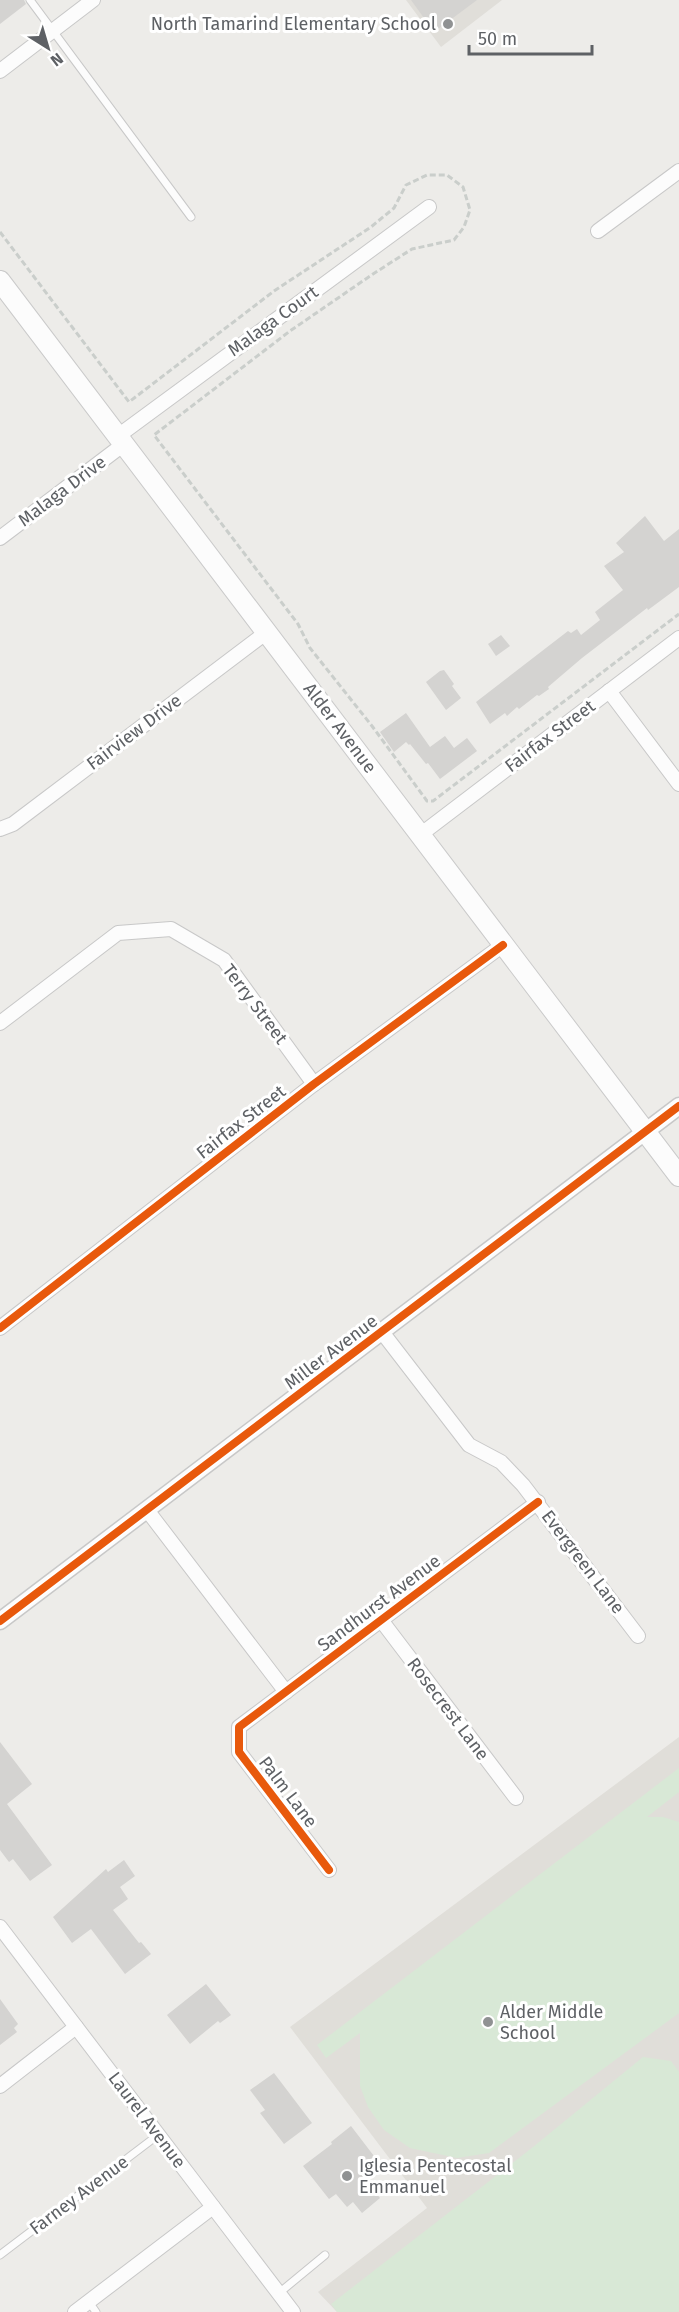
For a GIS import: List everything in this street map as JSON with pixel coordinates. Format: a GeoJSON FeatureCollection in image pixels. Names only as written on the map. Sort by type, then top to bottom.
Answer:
{"type":"FeatureCollection","features":[{"type":"Feature","properties":{"kind":"main road","name":"Alder Avenue"},"geometry":{"type":"LineString","coordinates":[[0,281],[679,1176]]}},
{"type":"Feature","properties":{"kind":"street"},"geometry":{"type":"LineString","coordinates":[[0,71],[93,0]]}},
{"type":"Feature","properties":{"kind":"street"},"geometry":{"type":"LineString","coordinates":[[598,231],[679,171]]}},
{"type":"Feature","properties":{"kind":"street","name":"Malaga Court"},"geometry":{"type":"LineString","coordinates":[[121,440],[429,207]]}},
{"type":"Feature","properties":{"kind":"street","name":"Malaga Drive"},"geometry":{"type":"LineString","coordinates":[[0,538],[121,440]]}},
{"type":"Feature","properties":{"kind":"street","name":"Fairview Drive"},"geometry":{"type":"LineString","coordinates":[[0,829],[13,824],[267,632]]}},
{"type":"Feature","properties":{"kind":"street","name":"Fairfax Street"},"geometry":{"type":"LineString","coordinates":[[420,835],[679,638]]}},
{"type":"Feature","properties":{"kind":"street"},"geometry":{"type":"LineString","coordinates":[[609,691],[679,784]]}},
{"type":"Feature","properties":{"kind":"street","name":"Terry Street"},"geometry":{"type":"LineString","coordinates":[[0,1023],[118,933],[171,929],[224,960],[314,1084]]}},
{"type":"Feature","properties":{"kind":"street","name":"Fairfax Street"},"geometry":{"type":"LineString","coordinates":[[0,1328],[314,1084],[503,945]]}},
{"type":"Feature","properties":{"kind":"street","name":"Miller Avenue"},"geometry":{"type":"LineString","coordinates":[[0,1621],[679,1106]]}},
{"type":"Feature","properties":{"kind":"street","name":"Evergreen Lane"},"geometry":{"type":"LineString","coordinates":[[382,1332],[469,1445],[501,1462],[537,1502],[638,1636]]}},
{"type":"Feature","properties":{"kind":"street","name":"Sandhurst Avenue"},"geometry":{"type":"LineString","coordinates":[[239,1727],[537,1502]]}},
{"type":"Feature","properties":{"kind":"street"},"geometry":{"type":"LineString","coordinates":[[147,1510],[286,1692]]}},
{"type":"Feature","properties":{"kind":"street","name":"Rosecrest Lane"},"geometry":{"type":"LineString","coordinates":[[381,1620],[516,1797]]}},
{"type":"Feature","properties":{"kind":"street","name":"Palm Lane"},"geometry":{"type":"LineString","coordinates":[[239,1727],[239,1752],[329,1870]]}},
{"type":"Feature","properties":{"kind":"street","name":"Laurel Avenue"},"geometry":{"type":"LineString","coordinates":[[0,1927],[293,2312]]}},
{"type":"Feature","properties":{"kind":"street"},"geometry":{"type":"LineString","coordinates":[[0,2086],[76,2027]]}},
{"type":"Feature","properties":{"kind":"street"},"geometry":{"type":"LineString","coordinates":[[75,2312],[92,2307],[213,2207]]}},
{"type":"Feature","properties":{"kind":"lane"},"geometry":{"type":"LineString","coordinates":[[30,0],[191,217]]}},
{"type":"Feature","properties":{"kind":"lane","name":"Farney Avenue"},"geometry":{"type":"LineString","coordinates":[[0,2255],[158,2135]]}},
{"type":"Feature","properties":{"kind":"lane"},"geometry":{"type":"LineString","coordinates":[[279,2293],[325,2255]]}},
{"type":"Feature","properties":{"kind":"path"},"geometry":{"type":"LineString","coordinates":[[0,232],[129,402],[274,291],[372,227],[394,208],[406,185],[427,175],[447,175],[464,187],[470,210],[464,227],[454,240],[412,249],[373,274],[290,331],[154,435],[298,624],[310,648],[372,726],[427,801],[434,801],[679,614]]}},
{"type":"Feature","properties":{"kind":"shaded area","name":"North Tamarind Elementary School"},"geometry":{"type":"Polygon","coordinates":[[[406,0],[502,0],[441,47],[406,0]]]}},
{"type":"Feature","properties":{"kind":"shaded area","name":"Alder Middle School"},"geometry":{"type":"Polygon","coordinates":[[[679,1737],[679,2312],[337,2312],[318,2292],[427,2208],[290,2027],[679,1737]]]}},
{"type":"Feature","properties":{"kind":"green space"},"geometry":{"type":"Polygon","coordinates":[[[679,1768],[679,1792],[647,1817],[663,1817],[679,1822],[679,2013],[489,2153],[457,2158],[410,2148],[384,2130],[368,2107],[360,2086],[360,2033],[326,2058],[317,2045],[679,1768]]]}},
{"type":"Feature","properties":{"kind":"green space"},"geometry":{"type":"Polygon","coordinates":[[[643,2057],[671,2061],[679,2072],[679,2312],[337,2312],[331,2304],[533,2147],[643,2057]]]}},
{"type":"Feature","properties":{"kind":"building"},"geometry":{"type":"Polygon","coordinates":[[[0,0],[24,0],[26,4],[0,24],[0,0]]]}},
{"type":"Feature","properties":{"kind":"building"},"geometry":{"type":"Polygon","coordinates":[[[411,0],[477,0],[434,32],[411,0]]]}},
{"type":"Feature","properties":{"kind":"building"},"geometry":{"type":"Polygon","coordinates":[[[645,516],[664,541],[679,529],[679,587],[648,610],[647,608],[582,658],[548,687],[549,689],[519,709],[517,707],[507,716],[505,713],[490,724],[476,702],[568,631],[571,633],[577,629],[581,635],[600,620],[595,612],[623,590],[604,566],[624,552],[616,543],[645,516]]]}},
{"type":"Feature","properties":{"kind":"building"},"geometry":{"type":"Polygon","coordinates":[[[501,635],[510,646],[496,656],[488,644],[501,635]]]}},
{"type":"Feature","properties":{"kind":"building"},"geometry":{"type":"Polygon","coordinates":[[[444,670],[461,698],[446,710],[426,682],[444,670]]]}},
{"type":"Feature","properties":{"kind":"building"},"geometry":{"type":"Polygon","coordinates":[[[406,713],[430,747],[445,736],[454,748],[467,738],[477,751],[440,779],[410,744],[406,742],[394,752],[380,732],[406,713]]]}},
{"type":"Feature","properties":{"kind":"building"},"geometry":{"type":"Polygon","coordinates":[[[0,1742],[32,1784],[7,1804],[52,1865],[30,1881],[13,1859],[9,1862],[0,1850],[0,1742]]]}},
{"type":"Feature","properties":{"kind":"building"},"geometry":{"type":"Polygon","coordinates":[[[124,1860],[135,1876],[120,1887],[128,1899],[113,1910],[139,1943],[141,1942],[151,1954],[125,1974],[91,1929],[72,1943],[53,1917],[106,1869],[108,1872],[124,1860]]]}},
{"type":"Feature","properties":{"kind":"building"},"geometry":{"type":"Polygon","coordinates":[[[206,1984],[231,2015],[220,2023],[218,2021],[190,2044],[167,2015],[206,1984]]]}},
{"type":"Feature","properties":{"kind":"building"},"geometry":{"type":"Polygon","coordinates":[[[0,1999],[18,2024],[14,2028],[17,2032],[0,2045],[0,1999]]]}},
{"type":"Feature","properties":{"kind":"building"},"geometry":{"type":"Polygon","coordinates":[[[274,2073],[312,2123],[284,2144],[260,2113],[265,2110],[250,2090],[274,2073]]]}},
{"type":"Feature","properties":{"kind":"building"},"geometry":{"type":"Polygon","coordinates":[[[351,2126],[377,2160],[360,2173],[380,2198],[362,2213],[353,2202],[347,2207],[336,2194],[329,2199],[303,2166],[351,2126]]]}},
{"type":"Feature","properties":{"kind":"cycle path"},"geometry":{"type":"LineString","coordinates":[[0,1328],[314,1084],[503,945]]}},
{"type":"Feature","properties":{"kind":"cycle path"},"geometry":{"type":"LineString","coordinates":[[0,1621],[679,1106]]}},
{"type":"Feature","properties":{"kind":"cycle path"},"geometry":{"type":"LineString","coordinates":[[329,1870],[239,1752],[239,1727],[538,1502]]}},
{"type":"Feature","properties":{"kind":"place","name":"North Tamarind Elementary School"},"geometry":{"type":"Point","coordinates":[448,24]}},
{"type":"Feature","properties":{"kind":"place","name":"Alder Middle School"},"geometry":{"type":"Point","coordinates":[488,2022]}},
{"type":"Feature","properties":{"kind":"place","name":"Iglesia Pentecostal Emmanuel"},"geometry":{"type":"Point","coordinates":[347,2176]}}]}
